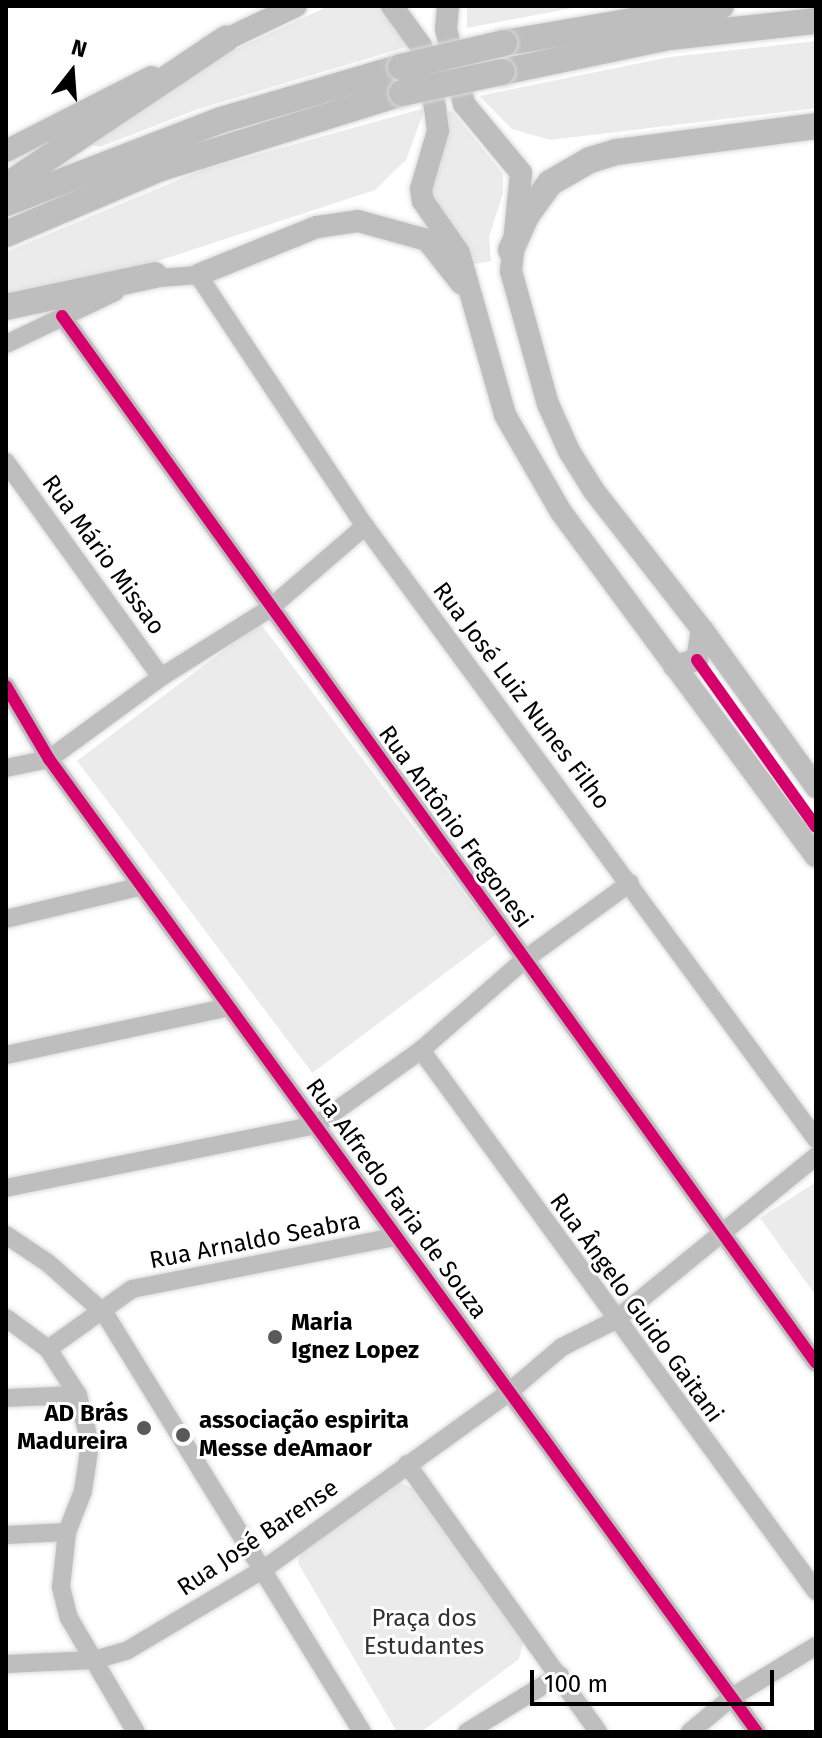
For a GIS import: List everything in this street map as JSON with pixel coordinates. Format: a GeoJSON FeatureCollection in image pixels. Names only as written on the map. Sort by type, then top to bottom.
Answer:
{"type":"FeatureCollection","features":[{"type":"Feature","properties":{"kind":"highway"},"geometry":{"type":"LineString","coordinates":[[6,234],[161,168],[504,43],[721,6]]}},
{"type":"Feature","properties":{"kind":"highway"},"geometry":{"type":"LineString","coordinates":[[6,203],[221,120],[402,80],[502,72],[670,37],[816,21]]}},
{"type":"Feature","properties":{"kind":"highway"},"geometry":{"type":"LineString","coordinates":[[6,186],[226,39]]}},
{"type":"Feature","properties":{"kind":"highway"},"geometry":{"type":"LineString","coordinates":[[511,250],[526,216],[550,183],[590,160],[631,150],[816,126]]}},
{"type":"Feature","properties":{"kind":"highway"},"geometry":{"type":"LineString","coordinates":[[6,307],[155,275]]}},
{"type":"Feature","properties":{"kind":"main road"},"geometry":{"type":"LineString","coordinates":[[6,151],[296,6]]}},
{"type":"Feature","properties":{"kind":"main road"},"geometry":{"type":"LineString","coordinates":[[392,6],[415,32],[435,107],[438,131],[421,189],[423,201],[459,253],[505,415],[533,469],[674,666],[816,856]]}},
{"type":"Feature","properties":{"kind":"main road"},"geometry":{"type":"LineString","coordinates":[[448,6],[446,29],[464,104],[521,173],[511,271],[548,404],[569,451],[594,491],[702,629],[816,787]]}},
{"type":"Feature","properties":{"kind":"main road"},"geometry":{"type":"LineString","coordinates":[[6,140],[33,138]]}},
{"type":"Feature","properties":{"kind":"main road"},"geometry":{"type":"LineString","coordinates":[[198,275],[317,227],[379,223],[427,240],[475,303]]}},
{"type":"Feature","properties":{"kind":"main road"},"geometry":{"type":"LineString","coordinates":[[674,666],[697,660],[702,629]]}},
{"type":"Feature","properties":{"kind":"street"},"geometry":{"type":"LineString","coordinates":[[6,344],[155,275],[198,275]]}},
{"type":"Feature","properties":{"kind":"street","name":"Rua José Luiz Nunes Filho"},"geometry":{"type":"LineString","coordinates":[[198,275],[365,526],[816,1139]]}},
{"type":"Feature","properties":{"kind":"street","name":"Rua Antônio Fregonesi"},"geometry":{"type":"LineString","coordinates":[[62,316],[269,609],[816,1363]]}},
{"type":"Feature","properties":{"kind":"street","name":"Rua Mário Missao"},"geometry":{"type":"LineString","coordinates":[[6,462],[161,677]]}},
{"type":"Feature","properties":{"kind":"street"},"geometry":{"type":"LineString","coordinates":[[6,768],[49,759],[161,677],[269,609],[365,526]]}},
{"type":"Feature","properties":{"kind":"street","name":"Rua Alfredo Faria de Souza"},"geometry":{"type":"LineString","coordinates":[[6,686],[49,759],[757,1732]]}},
{"type":"Feature","properties":{"kind":"street"},"geometry":{"type":"LineString","coordinates":[[6,1188],[316,1125],[421,1050],[524,960],[630,883]]}},
{"type":"Feature","properties":{"kind":"street"},"geometry":{"type":"LineString","coordinates":[[6,919],[142,886]]}},
{"type":"Feature","properties":{"kind":"street"},"geometry":{"type":"LineString","coordinates":[[6,1055],[229,1007]]}},
{"type":"Feature","properties":{"kind":"street","name":"Rua Ângelo Guido Gaitani"},"geometry":{"type":"LineString","coordinates":[[421,1050],[614,1321],[816,1591]]}},
{"type":"Feature","properties":{"kind":"street","name":"Rua José Barense"},"geometry":{"type":"LineString","coordinates":[[6,1664],[94,1660],[128,1650],[264,1569],[509,1392],[562,1347],[614,1321],[723,1237],[816,1156]]}},
{"type":"Feature","properties":{"kind":"street"},"geometry":{"type":"LineString","coordinates":[[6,1235],[48,1263],[105,1314],[362,1732]]}},
{"type":"Feature","properties":{"kind":"street","name":"Rua Arnaldo Seabra"},"geometry":{"type":"LineString","coordinates":[[48,1349],[105,1314],[132,1289],[394,1237]]}},
{"type":"Feature","properties":{"kind":"street"},"geometry":{"type":"LineString","coordinates":[[6,1318],[48,1349],[78,1395],[90,1444],[83,1491],[67,1532],[61,1587],[69,1618],[136,1732]]}},
{"type":"Feature","properties":{"kind":"street"},"geometry":{"type":"LineString","coordinates":[[6,1398],[78,1395]]}},
{"type":"Feature","properties":{"kind":"street"},"geometry":{"type":"LineString","coordinates":[[407,1464],[598,1732]]}},
{"type":"Feature","properties":{"kind":"street"},"geometry":{"type":"LineString","coordinates":[[6,1535],[67,1532]]}},
{"type":"Feature","properties":{"kind":"street"},"geometry":{"type":"LineString","coordinates":[[690,1732],[732,1697],[816,1646]]}},
{"type":"Feature","properties":{"kind":"street"},"geometry":{"type":"LineString","coordinates":[[467,1732],[560,1675]]}},
{"type":"Feature","properties":{"kind":"green space"},"geometry":{"type":"Polygon","coordinates":[[[329,6],[376,6],[398,18],[416,44],[198,109],[100,147],[90,144],[223,55],[329,6]]]}},
{"type":"Feature","properties":{"kind":"green space"},"geometry":{"type":"Polygon","coordinates":[[[467,6],[583,6],[467,28],[467,6]]]}},
{"type":"Feature","properties":{"kind":"green space"},"geometry":{"type":"Polygon","coordinates":[[[816,41],[816,108],[550,140],[512,129],[479,96],[670,57],[816,41]]]}},
{"type":"Feature","properties":{"kind":"green space"},"geometry":{"type":"Polygon","coordinates":[[[425,108],[406,160],[375,190],[164,259],[6,296],[6,252],[202,170],[425,108]]]}},
{"type":"Feature","properties":{"kind":"green space"},"geometry":{"type":"Polygon","coordinates":[[[452,111],[503,174],[503,193],[489,237],[491,261],[474,264],[435,204],[430,176],[442,113],[452,111]]]}},
{"type":"Feature","properties":{"kind":"green space"},"geometry":{"type":"Polygon","coordinates":[[[260,623],[495,935],[312,1073],[77,761],[260,623]]]}},
{"type":"Feature","properties":{"kind":"green space"},"geometry":{"type":"Polygon","coordinates":[[[816,1182],[816,1296],[760,1218],[816,1182]]]}},
{"type":"Feature","properties":{"kind":"green space","name":"Praça dos Estudantes"},"geometry":{"type":"Polygon","coordinates":[[[399,1482],[412,1488],[523,1643],[519,1659],[421,1732],[397,1732],[298,1563],[300,1554],[399,1482]]]}},
{"type":"Feature","properties":{"kind":"cycle path"},"geometry":{"type":"LineString","coordinates":[[62,316],[816,1363]]}},
{"type":"Feature","properties":{"kind":"cycle path"},"geometry":{"type":"LineString","coordinates":[[697,660],[816,827]]}},
{"type":"Feature","properties":{"kind":"cycle path"},"geometry":{"type":"LineString","coordinates":[[6,686],[49,759],[757,1732]]}},
{"type":"Feature","properties":{"kind":"place","name":"Maria Ignez Lopez"},"geometry":{"type":"Point","coordinates":[275,1337]}},
{"type":"Feature","properties":{"kind":"place","name":"AD Brás Madureira"},"geometry":{"type":"Point","coordinates":[144,1428]}},
{"type":"Feature","properties":{"kind":"place","name":"associação espirita Messe deAmaor"},"geometry":{"type":"Point","coordinates":[183,1435]}}]}
